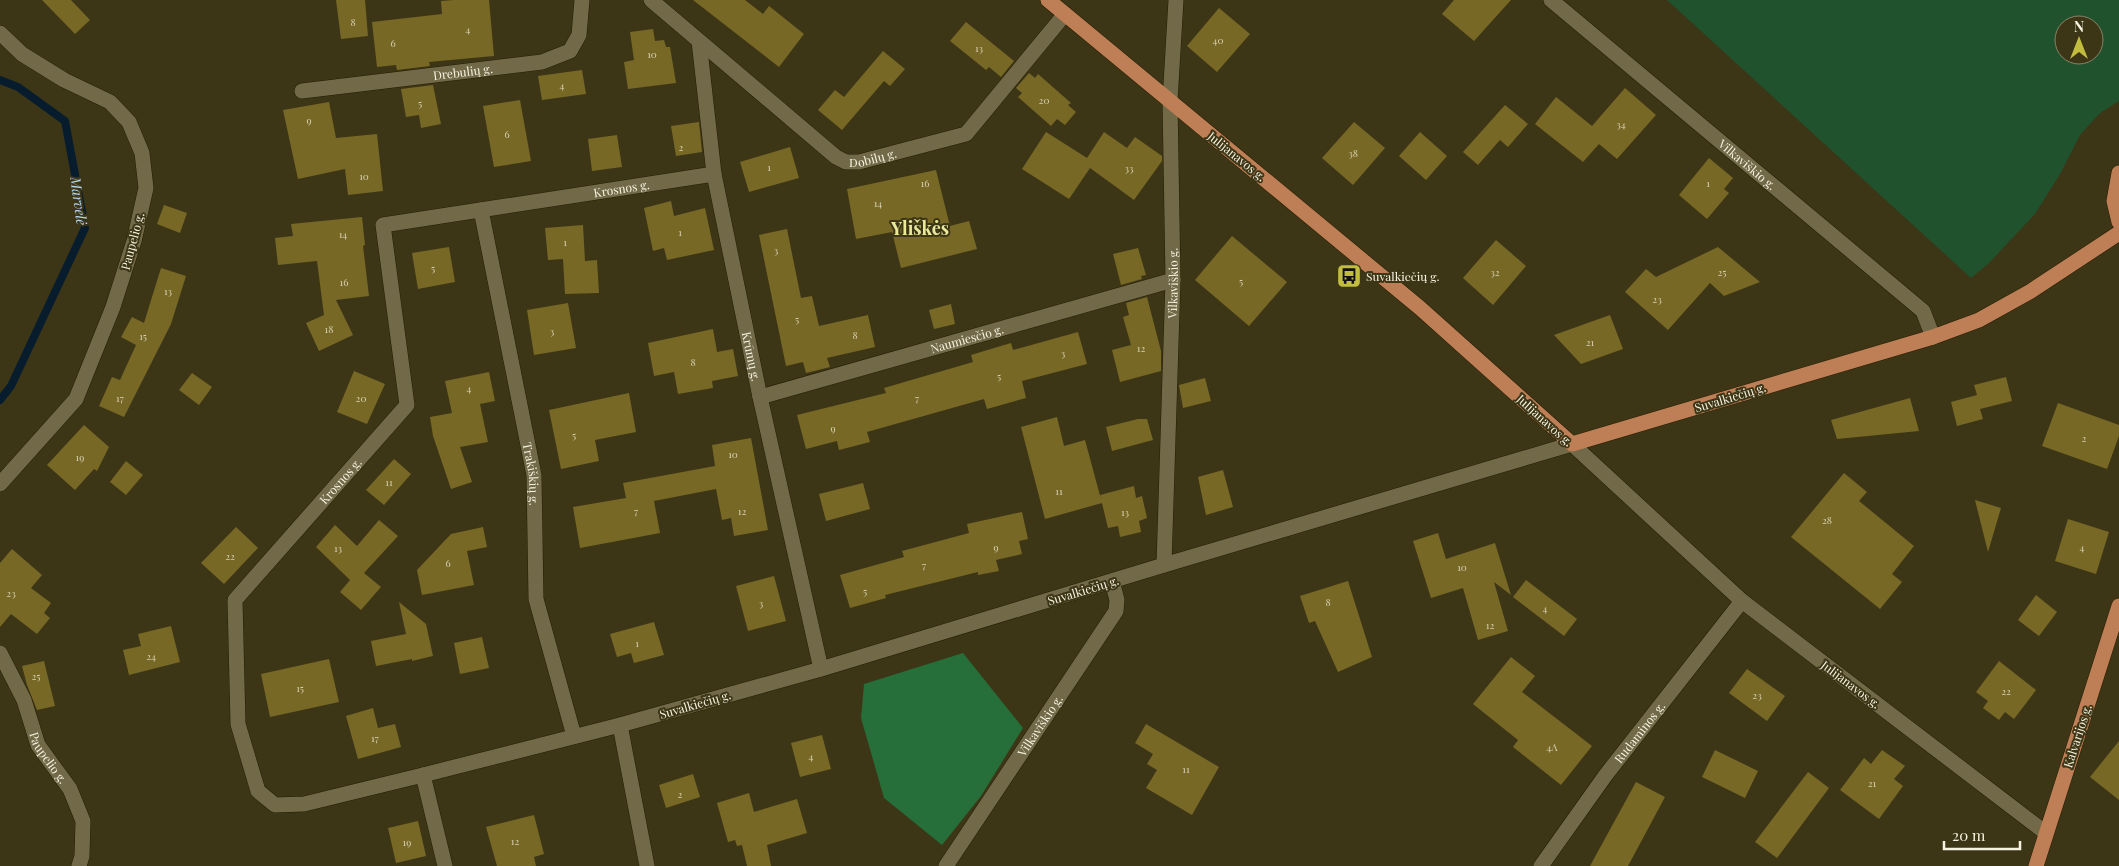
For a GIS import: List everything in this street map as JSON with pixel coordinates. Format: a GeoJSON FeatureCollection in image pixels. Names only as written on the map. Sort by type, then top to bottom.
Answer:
{"type":"FeatureCollection","features":[{"type":"Feature","properties":{"kind":"main road","name":"Julijanavos g."},"geometry":{"type":"LineString","coordinates":[[1048,0],[1420,308],[1572,444]]}},
{"type":"Feature","properties":{"kind":"main road"},"geometry":{"type":"LineString","coordinates":[[2119,173],[2114,201],[2119,222]]}},
{"type":"Feature","properties":{"kind":"main road","name":"Suvalkiečių g."},"geometry":{"type":"LineString","coordinates":[[1572,444],[1933,337],[1979,320],[2022,296],[2119,233]]}},
{"type":"Feature","properties":{"kind":"main road","name":"Kalvarijos g."},"geometry":{"type":"LineString","coordinates":[[2036,866],[2119,606]]}},
{"type":"Feature","properties":{"kind":"street","name":"Drebulių g."},"geometry":{"type":"LineString","coordinates":[[302,91],[542,62],[570,51],[579,35],[582,0]]}},
{"type":"Feature","properties":{"kind":"street","name":"Dobilų g."},"geometry":{"type":"LineString","coordinates":[[651,0],[836,157],[846,162],[859,162],[966,134],[1065,14]]}},
{"type":"Feature","properties":{"kind":"street","name":"Vilkaviškio g."},"geometry":{"type":"LineString","coordinates":[[1164,565],[1173,280],[1170,101],[1176,0]]}},
{"type":"Feature","properties":{"kind":"street","name":"Vilkaviškio g."},"geometry":{"type":"LineString","coordinates":[[1551,0],[1923,311],[1933,337]]}},
{"type":"Feature","properties":{"kind":"street","name":"Paupelio g."},"geometry":{"type":"LineString","coordinates":[[0,33],[22,54],[64,80],[110,102],[116,108],[129,122],[142,154],[146,188],[134,241],[113,307],[76,399],[0,484]]}},
{"type":"Feature","properties":{"kind":"street","name":"Krūmų g."},"geometry":{"type":"LineString","coordinates":[[699,41],[714,174],[760,396],[822,669]]}},
{"type":"Feature","properties":{"kind":"street","name":"Krosnos g."},"geometry":{"type":"LineString","coordinates":[[423,775],[304,804],[275,805],[258,791],[238,724],[235,600],[407,405],[383,224],[714,174]]}},
{"type":"Feature","properties":{"kind":"street","name":"Trakiškių g."},"geometry":{"type":"LineString","coordinates":[[481,210],[534,475],[536,599],[574,736]]}},
{"type":"Feature","properties":{"kind":"street","name":"Naumiesčio g."},"geometry":{"type":"LineString","coordinates":[[760,396],[1173,280]]}},
{"type":"Feature","properties":{"kind":"street","name":"Suvalkiečių g."},"geometry":{"type":"LineString","coordinates":[[423,775],[620,725],[822,669],[1572,444]]}},
{"type":"Feature","properties":{"kind":"street","name":"Julijanavos g."},"geometry":{"type":"LineString","coordinates":[[1572,444],[1742,601],[2046,833]]}},
{"type":"Feature","properties":{"kind":"street","name":"Vilkaviškio g."},"geometry":{"type":"LineString","coordinates":[[946,866],[1116,611],[1117,600],[1112,581]]}},
{"type":"Feature","properties":{"kind":"street","name":"Rudaminos g."},"geometry":{"type":"LineString","coordinates":[[1541,866],[1605,776],[1742,601]]}},
{"type":"Feature","properties":{"kind":"street","name":"Paupelio g."},"geometry":{"type":"LineString","coordinates":[[0,653],[24,700],[38,745],[70,789],[83,820],[80,866]]}},
{"type":"Feature","properties":{"kind":"street"},"geometry":{"type":"LineString","coordinates":[[620,725],[647,866]]}},
{"type":"Feature","properties":{"kind":"street"},"geometry":{"type":"LineString","coordinates":[[423,775],[445,866]]}},
{"type":"Feature","properties":{"kind":"green space"},"geometry":{"type":"Polygon","coordinates":[[[1667,0],[2119,0],[2119,101],[2100,113],[2080,135],[2060,174],[2035,214],[1989,263],[1971,278],[1667,0]]]}},
{"type":"Feature","properties":{"kind":"green space"},"geometry":{"type":"Polygon","coordinates":[[[963,653],[1023,728],[981,796],[942,845],[884,798],[861,718],[864,684],[963,653]]]}},
{"type":"Feature","properties":{"kind":"building"},"geometry":{"type":"Polygon","coordinates":[[[42,0],[71,0],[90,20],[75,34],[42,0]]]}},
{"type":"Feature","properties":{"kind":"building"},"geometry":{"type":"Polygon","coordinates":[[[336,0],[365,0],[368,36],[341,39],[336,0]]]}},
{"type":"Feature","properties":{"kind":"building"},"geometry":{"type":"Polygon","coordinates":[[[489,0],[494,56],[429,62],[430,66],[397,70],[396,65],[377,67],[372,22],[442,14],[441,1],[489,0]]]}},
{"type":"Feature","properties":{"kind":"building"},"geometry":{"type":"Polygon","coordinates":[[[693,0],[745,0],[763,14],[769,6],[804,34],[779,67],[693,0]]]}},
{"type":"Feature","properties":{"kind":"building"},"geometry":{"type":"Polygon","coordinates":[[[1454,0],[1511,0],[1474,41],[1442,14],[1454,0]]]}},
{"type":"Feature","properties":{"kind":"building"},"geometry":{"type":"Polygon","coordinates":[[[1219,8],[1250,34],[1217,72],[1187,46],[1219,8]]]}},
{"type":"Feature","properties":{"kind":"building"},"geometry":{"type":"Polygon","coordinates":[[[966,22],[1014,61],[1001,77],[989,67],[986,70],[950,41],[966,22]]]}},
{"type":"Feature","properties":{"kind":"building"},"geometry":{"type":"Polygon","coordinates":[[[653,29],[655,41],[664,40],[666,47],[670,47],[676,83],[628,89],[624,62],[634,60],[630,32],[653,29]]]}},
{"type":"Feature","properties":{"kind":"building"},"geometry":{"type":"Polygon","coordinates":[[[883,51],[905,69],[890,86],[884,81],[842,130],[818,110],[835,90],[844,97],[883,51]]]}},
{"type":"Feature","properties":{"kind":"building"},"geometry":{"type":"Polygon","coordinates":[[[582,70],[586,94],[542,100],[538,76],[582,70]]]}},
{"type":"Feature","properties":{"kind":"building"},"geometry":{"type":"Polygon","coordinates":[[[1029,73],[1035,78],[1038,74],[1071,103],[1068,105],[1076,112],[1065,125],[1057,119],[1051,126],[1018,97],[1022,93],[1016,88],[1029,73]]]}},
{"type":"Feature","properties":{"kind":"building"},"geometry":{"type":"Polygon","coordinates":[[[433,85],[441,124],[421,128],[419,115],[406,117],[401,89],[433,85]]]}},
{"type":"Feature","properties":{"kind":"building"},"geometry":{"type":"Polygon","coordinates":[[[1625,88],[1656,115],[1617,159],[1599,144],[1583,162],[1535,124],[1556,97],[1592,126],[1625,88]]]}},
{"type":"Feature","properties":{"kind":"building"},"geometry":{"type":"Polygon","coordinates":[[[520,100],[531,161],[494,167],[483,106],[520,100]]]}},
{"type":"Feature","properties":{"kind":"building"},"geometry":{"type":"Polygon","coordinates":[[[329,102],[336,138],[377,134],[383,191],[348,195],[345,169],[298,179],[283,110],[329,102]]]}},
{"type":"Feature","properties":{"kind":"building"},"geometry":{"type":"Polygon","coordinates":[[[1505,105],[1528,124],[1508,147],[1500,140],[1478,165],[1463,152],[1505,105]]]}},
{"type":"Feature","properties":{"kind":"building"},"geometry":{"type":"Polygon","coordinates":[[[699,122],[702,152],[676,156],[671,126],[699,122]]]}},
{"type":"Feature","properties":{"kind":"building"},"geometry":{"type":"Polygon","coordinates":[[[1354,122],[1385,148],[1353,185],[1322,158],[1354,122]]]}},
{"type":"Feature","properties":{"kind":"building"},"geometry":{"type":"Polygon","coordinates":[[[1046,132],[1087,158],[1104,132],[1127,148],[1135,137],[1162,156],[1162,161],[1134,200],[1090,168],[1069,199],[1022,169],[1046,132]]]}},
{"type":"Feature","properties":{"kind":"building"},"geometry":{"type":"Polygon","coordinates":[[[1420,132],[1447,156],[1426,180],[1399,156],[1420,132]]]}},
{"type":"Feature","properties":{"kind":"building"},"geometry":{"type":"Polygon","coordinates":[[[617,135],[622,167],[592,171],[588,139],[617,135]]]}},
{"type":"Feature","properties":{"kind":"building"},"geometry":{"type":"Polygon","coordinates":[[[790,147],[799,178],[749,192],[740,162],[790,147]]]}},
{"type":"Feature","properties":{"kind":"building"},"geometry":{"type":"Polygon","coordinates":[[[1709,158],[1733,178],[1724,189],[1729,193],[1707,219],[1679,195],[1709,158]]]}},
{"type":"Feature","properties":{"kind":"building"},"geometry":{"type":"Polygon","coordinates":[[[936,170],[950,226],[969,221],[977,249],[901,268],[892,232],[856,239],[847,189],[936,170]]]}},
{"type":"Feature","properties":{"kind":"building"},"geometry":{"type":"Polygon","coordinates":[[[671,201],[674,216],[705,208],[714,250],[667,260],[664,248],[653,251],[644,208],[671,201]]]}},
{"type":"Feature","properties":{"kind":"building"},"geometry":{"type":"Polygon","coordinates":[[[164,205],[187,213],[180,233],[157,224],[164,205]]]}},
{"type":"Feature","properties":{"kind":"building"},"geometry":{"type":"Polygon","coordinates":[[[362,217],[365,245],[363,246],[369,296],[336,300],[353,335],[319,351],[306,323],[324,315],[317,261],[278,265],[275,238],[293,236],[291,224],[362,217]]]}},
{"type":"Feature","properties":{"kind":"building"},"geometry":{"type":"Polygon","coordinates":[[[583,225],[585,261],[597,260],[599,293],[565,294],[563,259],[548,260],[545,228],[583,225]]]}},
{"type":"Feature","properties":{"kind":"building"},"geometry":{"type":"Polygon","coordinates":[[[787,229],[801,298],[812,296],[819,326],[868,315],[875,347],[827,358],[830,367],[806,373],[803,362],[786,366],[759,235],[787,229]]]}},
{"type":"Feature","properties":{"kind":"building"},"geometry":{"type":"Polygon","coordinates":[[[1232,236],[1287,282],[1249,326],[1195,280],[1232,236]]]}},
{"type":"Feature","properties":{"kind":"building"},"geometry":{"type":"Polygon","coordinates":[[[1496,240],[1526,266],[1493,305],[1463,278],[1496,240]]]}},
{"type":"Feature","properties":{"kind":"building"},"geometry":{"type":"Polygon","coordinates":[[[449,247],[455,282],[418,289],[412,253],[449,247]]]}},
{"type":"Feature","properties":{"kind":"building"},"geometry":{"type":"Polygon","coordinates":[[[1718,247],[1760,282],[1724,296],[1710,283],[1668,330],[1625,292],[1646,269],[1656,277],[1718,247]]]}},
{"type":"Feature","properties":{"kind":"building"},"geometry":{"type":"Polygon","coordinates":[[[1138,248],[1146,275],[1141,276],[1142,279],[1121,285],[1113,254],[1138,248]]]}},
{"type":"Feature","properties":{"kind":"building"},"geometry":{"type":"Polygon","coordinates":[[[161,268],[186,276],[171,324],[124,417],[99,406],[112,377],[120,380],[136,345],[121,337],[132,317],[144,323],[161,268]]]}},
{"type":"Feature","properties":{"kind":"building"},"geometry":{"type":"Polygon","coordinates":[[[1147,297],[1161,351],[1161,371],[1120,382],[1112,350],[1131,345],[1123,317],[1129,315],[1126,303],[1147,297]]]}},
{"type":"Feature","properties":{"kind":"building"},"geometry":{"type":"Polygon","coordinates":[[[568,303],[576,348],[534,355],[527,310],[568,303]]]}},
{"type":"Feature","properties":{"kind":"building"},"geometry":{"type":"Polygon","coordinates":[[[951,304],[955,324],[934,329],[929,310],[951,304]]]}},
{"type":"Feature","properties":{"kind":"building"},"geometry":{"type":"Polygon","coordinates":[[[1610,315],[1623,349],[1581,364],[1554,335],[1610,315]]]}},
{"type":"Feature","properties":{"kind":"building"},"geometry":{"type":"Polygon","coordinates":[[[713,329],[717,352],[733,349],[738,376],[712,381],[713,388],[678,394],[674,372],[654,376],[648,343],[713,329]]]}},
{"type":"Feature","properties":{"kind":"building"},"geometry":{"type":"Polygon","coordinates":[[[1078,332],[1087,364],[1022,381],[1026,398],[987,409],[984,399],[867,432],[870,442],[839,450],[837,441],[806,449],[797,415],[886,393],[884,388],[973,362],[971,355],[1011,343],[1013,350],[1078,332]]]}},
{"type":"Feature","properties":{"kind":"building"},"geometry":{"type":"Polygon","coordinates":[[[354,371],[385,384],[367,424],[337,412],[354,371]]]}},
{"type":"Feature","properties":{"kind":"building"},"geometry":{"type":"Polygon","coordinates":[[[489,372],[495,401],[480,404],[488,442],[460,447],[472,482],[451,489],[433,436],[430,417],[452,413],[445,381],[489,372]]]}},
{"type":"Feature","properties":{"kind":"building"},"geometry":{"type":"Polygon","coordinates":[[[192,373],[212,387],[199,405],[179,390],[192,373]]]}},
{"type":"Feature","properties":{"kind":"building"},"geometry":{"type":"Polygon","coordinates":[[[2006,377],[2012,401],[1980,409],[1983,419],[1957,426],[1951,402],[1977,395],[1974,385],[2006,377]]]}},
{"type":"Feature","properties":{"kind":"building"},"geometry":{"type":"Polygon","coordinates":[[[1205,378],[1211,401],[1183,408],[1179,385],[1205,378]]]}},
{"type":"Feature","properties":{"kind":"building"},"geometry":{"type":"Polygon","coordinates":[[[629,393],[636,432],[595,440],[599,461],[561,469],[549,410],[629,393]]]}},
{"type":"Feature","properties":{"kind":"building"},"geometry":{"type":"Polygon","coordinates":[[[1910,398],[1919,431],[1837,439],[1831,420],[1910,398]]]}},
{"type":"Feature","properties":{"kind":"building"},"geometry":{"type":"Polygon","coordinates":[[[2058,403],[2119,425],[2119,436],[2107,469],[2042,446],[2058,403]]]}},
{"type":"Feature","properties":{"kind":"building"},"geometry":{"type":"Polygon","coordinates":[[[1057,417],[1064,446],[1085,440],[1102,503],[1045,519],[1021,427],[1057,417]]]}},
{"type":"Feature","properties":{"kind":"building"},"geometry":{"type":"Polygon","coordinates":[[[1138,419],[1147,419],[1153,440],[1112,451],[1106,427],[1138,419]]]}},
{"type":"Feature","properties":{"kind":"building"},"geometry":{"type":"Polygon","coordinates":[[[84,425],[109,447],[97,471],[94,469],[75,490],[47,465],[84,425]]]}},
{"type":"Feature","properties":{"kind":"building"},"geometry":{"type":"Polygon","coordinates":[[[751,438],[768,530],[734,536],[731,518],[722,520],[716,489],[654,501],[660,533],[580,548],[573,507],[626,498],[623,483],[715,466],[712,445],[751,438]]]}},
{"type":"Feature","properties":{"kind":"building"},"geometry":{"type":"Polygon","coordinates":[[[394,459],[411,474],[384,505],[366,490],[394,459]]]}},
{"type":"Feature","properties":{"kind":"building"},"geometry":{"type":"Polygon","coordinates":[[[126,461],[143,475],[126,495],[110,482],[126,461]]]}},
{"type":"Feature","properties":{"kind":"building"},"geometry":{"type":"Polygon","coordinates":[[[1223,470],[1233,507],[1206,515],[1198,477],[1223,470]]]}},
{"type":"Feature","properties":{"kind":"building"},"geometry":{"type":"Polygon","coordinates":[[[1844,473],[1867,492],[1859,501],[1914,546],[1892,574],[1902,582],[1880,609],[1791,537],[1844,473]]]}},
{"type":"Feature","properties":{"kind":"building"},"geometry":{"type":"Polygon","coordinates":[[[863,483],[870,509],[826,521],[819,494],[863,483]]]}},
{"type":"Feature","properties":{"kind":"building"},"geometry":{"type":"Polygon","coordinates":[[[1134,486],[1136,498],[1142,496],[1147,518],[1139,521],[1141,532],[1120,537],[1118,526],[1108,528],[1100,495],[1134,486]]]}},
{"type":"Feature","properties":{"kind":"building"},"geometry":{"type":"Polygon","coordinates":[[[1975,500],[2001,508],[1988,552],[1975,500]]]}},
{"type":"Feature","properties":{"kind":"building"},"geometry":{"type":"Polygon","coordinates":[[[1022,512],[1028,539],[1019,541],[1022,554],[996,560],[999,571],[978,575],[978,572],[885,595],[886,598],[850,608],[840,575],[904,557],[902,551],[969,533],[967,524],[1022,512]]]}},
{"type":"Feature","properties":{"kind":"building"},"geometry":{"type":"Polygon","coordinates":[[[2068,519],[2109,532],[2096,574],[2055,561],[2068,519]]]}},
{"type":"Feature","properties":{"kind":"building"},"geometry":{"type":"Polygon","coordinates":[[[379,520],[398,536],[364,573],[381,587],[361,610],[340,592],[350,580],[316,547],[335,525],[357,546],[379,520]]]}},
{"type":"Feature","properties":{"kind":"building"},"geometry":{"type":"Polygon","coordinates":[[[236,527],[258,548],[224,584],[201,563],[236,527]]]}},
{"type":"Feature","properties":{"kind":"building"},"geometry":{"type":"Polygon","coordinates":[[[483,527],[487,547],[467,551],[474,585],[422,595],[417,570],[451,534],[483,527]]]}},
{"type":"Feature","properties":{"kind":"building"},"geometry":{"type":"Polygon","coordinates":[[[1438,533],[1446,559],[1495,543],[1511,595],[1494,582],[1508,631],[1478,640],[1463,588],[1431,598],[1413,541],[1438,533]]]}},
{"type":"Feature","properties":{"kind":"building"},"geometry":{"type":"Polygon","coordinates":[[[12,549],[42,575],[31,588],[51,603],[44,613],[50,618],[37,634],[11,614],[0,627],[0,563],[12,549]]]}},
{"type":"Feature","properties":{"kind":"building"},"geometry":{"type":"Polygon","coordinates":[[[774,576],[786,621],[748,631],[736,586],[774,576]]]}},
{"type":"Feature","properties":{"kind":"building"},"geometry":{"type":"Polygon","coordinates":[[[1526,580],[1577,619],[1564,636],[1513,597],[1526,580]]]}},
{"type":"Feature","properties":{"kind":"building"},"geometry":{"type":"Polygon","coordinates":[[[1348,581],[1372,657],[1338,672],[1315,621],[1309,623],[1300,596],[1348,581]]]}},
{"type":"Feature","properties":{"kind":"building"},"geometry":{"type":"Polygon","coordinates":[[[2036,595],[2057,612],[2039,636],[2018,620],[2036,595]]]}},
{"type":"Feature","properties":{"kind":"building"},"geometry":{"type":"Polygon","coordinates":[[[399,602],[426,624],[433,656],[376,666],[371,641],[406,634],[399,602]]]}},
{"type":"Feature","properties":{"kind":"building"},"geometry":{"type":"Polygon","coordinates":[[[654,622],[664,655],[634,663],[631,653],[617,657],[610,634],[654,622]]]}},
{"type":"Feature","properties":{"kind":"building"},"geometry":{"type":"Polygon","coordinates":[[[171,626],[180,662],[129,675],[123,650],[141,646],[138,634],[171,626]]]}},
{"type":"Feature","properties":{"kind":"building"},"geometry":{"type":"Polygon","coordinates":[[[482,637],[489,668],[460,674],[454,643],[482,637]]]}},
{"type":"Feature","properties":{"kind":"building"},"geometry":{"type":"Polygon","coordinates":[[[1511,657],[1535,676],[1522,692],[1592,746],[1561,785],[1513,747],[1518,740],[1473,704],[1511,657]]]}},
{"type":"Feature","properties":{"kind":"building"},"geometry":{"type":"Polygon","coordinates":[[[329,659],[339,702],[270,717],[261,674],[329,659]]]}},
{"type":"Feature","properties":{"kind":"building"},"geometry":{"type":"Polygon","coordinates":[[[44,661],[55,706],[37,710],[22,666],[44,661]]]}},
{"type":"Feature","properties":{"kind":"building"},"geometry":{"type":"Polygon","coordinates":[[[1999,661],[2036,690],[2014,719],[2005,712],[1999,720],[1983,708],[1988,701],[1976,692],[1999,661]]]}},
{"type":"Feature","properties":{"kind":"building"},"geometry":{"type":"Polygon","coordinates":[[[1747,669],[1785,696],[1767,721],[1729,693],[1747,669]]]}},
{"type":"Feature","properties":{"kind":"building"},"geometry":{"type":"Polygon","coordinates":[[[373,708],[378,728],[395,724],[401,747],[358,759],[346,716],[373,708]]]}},
{"type":"Feature","properties":{"kind":"building"},"geometry":{"type":"Polygon","coordinates":[[[1146,724],[1219,767],[1192,815],[1146,788],[1157,770],[1147,764],[1153,754],[1135,743],[1146,724]]]}},
{"type":"Feature","properties":{"kind":"building"},"geometry":{"type":"Polygon","coordinates":[[[822,735],[831,769],[800,777],[791,743],[822,735]]]}},
{"type":"Feature","properties":{"kind":"building"},"geometry":{"type":"Polygon","coordinates":[[[2119,741],[2119,800],[2090,777],[2119,741]]]}},
{"type":"Feature","properties":{"kind":"building"},"geometry":{"type":"Polygon","coordinates":[[[1715,750],[1758,771],[1745,798],[1702,777],[1715,750]]]}},
{"type":"Feature","properties":{"kind":"building"},"geometry":{"type":"Polygon","coordinates":[[[1882,750],[1905,766],[1894,779],[1903,786],[1879,819],[1840,790],[1864,758],[1871,764],[1882,750]]]}},
{"type":"Feature","properties":{"kind":"building"},"geometry":{"type":"Polygon","coordinates":[[[1808,772],[1829,788],[1777,858],[1755,842],[1808,772]]]}},
{"type":"Feature","properties":{"kind":"building"},"geometry":{"type":"Polygon","coordinates":[[[693,774],[700,797],[666,808],[659,785],[693,774]]]}},
{"type":"Feature","properties":{"kind":"building"},"geometry":{"type":"Polygon","coordinates":[[[1636,782],[1665,797],[1628,866],[1590,866],[1636,782]]]}},
{"type":"Feature","properties":{"kind":"building"},"geometry":{"type":"Polygon","coordinates":[[[749,793],[754,812],[797,799],[807,833],[767,845],[771,866],[747,866],[742,845],[737,846],[735,840],[728,842],[717,803],[749,793]]]}},
{"type":"Feature","properties":{"kind":"building"},"geometry":{"type":"Polygon","coordinates":[[[534,815],[544,854],[534,857],[536,866],[497,866],[486,827],[534,815]]]}},
{"type":"Feature","properties":{"kind":"building"},"geometry":{"type":"Polygon","coordinates":[[[418,821],[426,856],[396,863],[388,828],[418,821]]]}},
{"type":"Feature","properties":{"kind":"waterway","name":"Marvelė"},"geometry":{"type":"LineString","coordinates":[[0,80],[18,87],[65,121],[85,228],[11,386],[0,400]]}},
{"type":"Feature","properties":{"kind":"place","name":"Suvalkiečių g."},"geometry":{"type":"Point","coordinates":[1349,276]}},
{"type":"Feature","properties":{"kind":"district","name":"Yliškės"},"geometry":{"type":"Point","coordinates":[920,228]}}]}
